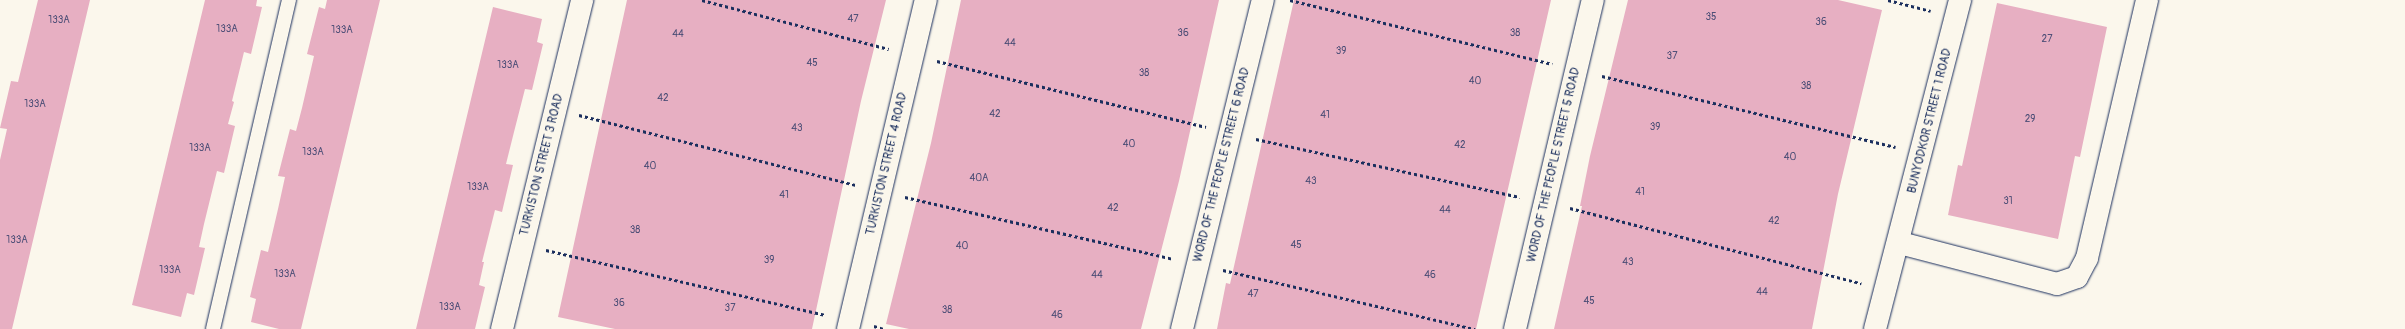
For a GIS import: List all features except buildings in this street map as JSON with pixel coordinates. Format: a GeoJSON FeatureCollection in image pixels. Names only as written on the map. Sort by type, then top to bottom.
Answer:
{"type":"FeatureCollection","features":[{"type":"Feature","properties":{"kind":"street","name":"TURKISTON STREET 3 ROAD"},"geometry":{"type":"LineString","coordinates":[[502,329],[582,0]]}},
{"type":"Feature","properties":{"kind":"street","name":"TURKISTON STREET 4 ROAD"},"geometry":{"type":"LineString","coordinates":[[849,325],[926,0]]}},
{"type":"Feature","properties":{"kind":"street","name":"WORD OF THE PEOPLE STREET 6 ROAD"},"geometry":{"type":"LineString","coordinates":[[1182,329],[1263,0]]}},
{"type":"Feature","properties":{"kind":"street","name":"WORD OF THE PEOPLE STREET 5 ROAD"},"geometry":{"type":"LineString","coordinates":[[1515,329],[1593,0]]}},
{"type":"Feature","properties":{"kind":"street"},"geometry":{"type":"LineString","coordinates":[[1900,243],[2057,284],[2077,277],[2088,258],[2147,0]]}},
{"type":"Feature","properties":{"kind":"street","name":"BUNYODKOR STREET 1 ROAD"},"geometry":{"type":"LineString","coordinates":[[1875,329],[1900,243],[1958,9]]}},
{"type":"Feature","properties":{"kind":"lane"},"geometry":{"type":"LineString","coordinates":[[213,329],[290,0]]}},
{"type":"Feature","properties":{"kind":"path"},"geometry":{"type":"LineString","coordinates":[[702,0],[913,55],[1230,133],[1545,202],[1886,289]]}},
{"type":"Feature","properties":{"kind":"path"},"geometry":{"type":"LineString","coordinates":[[1290,0],[1922,153]]}},
{"type":"Feature","properties":{"kind":"path"},"geometry":{"type":"LineString","coordinates":[[1888,0],[1958,9]]}},
{"type":"Feature","properties":{"kind":"path"},"geometry":{"type":"LineString","coordinates":[[556,110],[881,192],[1475,329]]}},
{"type":"Feature","properties":{"kind":"path"},"geometry":{"type":"LineString","coordinates":[[523,244],[849,325],[884,329]]}}]}
